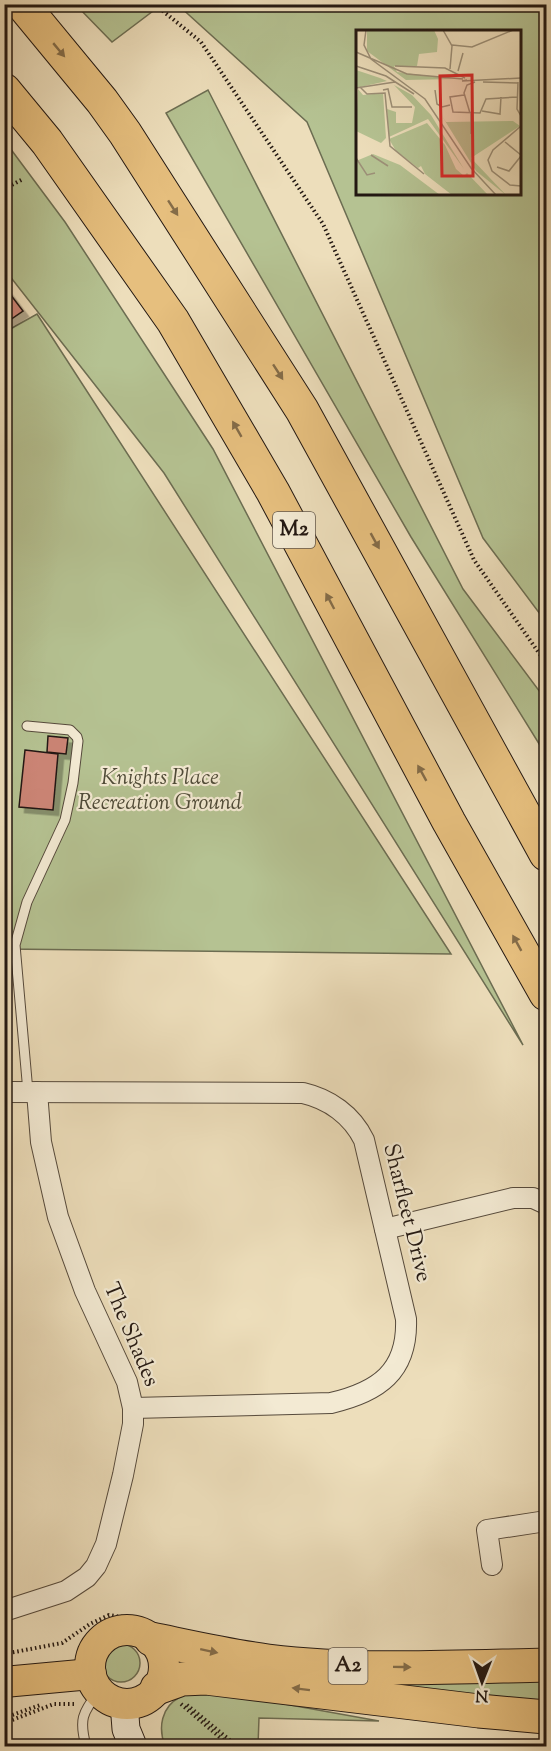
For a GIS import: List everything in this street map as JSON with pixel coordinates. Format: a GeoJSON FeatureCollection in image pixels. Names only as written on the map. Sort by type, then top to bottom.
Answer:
{"type":"FeatureCollection","features":[{"type":"Feature","properties":{"kind":"highway"},"geometry":{"type":"LineString","coordinates":[[22,4],[102,101],[125,133],[302,410],[546,854]]}},
{"type":"Feature","properties":{"kind":"highway","name":"M2"},"geometry":{"type":"LineString","coordinates":[[4,90],[47,142],[173,321],[273,492],[438,802],[546,994]]}},
{"type":"Feature","properties":{"kind":"highway","name":"A2"},"geometry":{"type":"LineString","coordinates":[[148,1630],[227,1655],[301,1664],[413,1667],[546,1665]]}},
{"type":"Feature","properties":{"kind":"highway","name":"A2"},"geometry":{"type":"LineString","coordinates":[[174,1696],[182,1679],[206,1678],[468,1710],[546,1717]]}},
{"type":"Feature","properties":{"kind":"main road"},"geometry":{"type":"LineString","coordinates":[[4,1682],[99,1693],[141,1701],[174,1696],[164,1668],[163,1657],[148,1630],[142,1633],[130,1630],[119,1631],[109,1635],[93,1651],[90,1662],[99,1693]]}},
{"type":"Feature","properties":{"kind":"street","name":"Sharfleet Drive"},"geometry":{"type":"LineString","coordinates":[[4,1092],[267,1091],[303,1093],[316,1096],[339,1109],[360,1133],[366,1148],[386,1229],[407,1326],[400,1358],[390,1375],[378,1386],[356,1397],[331,1403],[133,1408]]}},
{"type":"Feature","properties":{"kind":"street","name":"The Shades"},"geometry":{"type":"LineString","coordinates":[[4,1611],[66,1591],[87,1576],[96,1566],[106,1544],[132,1433],[133,1408],[127,1382],[86,1292],[58,1217],[32,1092]]}},
{"type":"Feature","properties":{"kind":"street"},"geometry":{"type":"LineString","coordinates":[[386,1229],[513,1198],[533,1198],[546,1204]]}},
{"type":"Feature","properties":{"kind":"street"},"geometry":{"type":"LineString","coordinates":[[492,1565],[487,1530],[546,1521]]}},
{"type":"Feature","properties":{"kind":"street"},"geometry":{"type":"LineString","coordinates":[[99,1693],[126,1730],[133,1746]]}},
{"type":"Feature","properties":{"kind":"lane"},"geometry":{"type":"LineString","coordinates":[[27,726],[70,730],[77,736],[78,741],[73,783],[65,820],[27,902],[15,945],[32,1092]]}},
{"type":"Feature","properties":{"kind":"lane"},"geometry":{"type":"LineString","coordinates":[[86,1746],[82,1730],[83,1716],[99,1693]]}},
{"type":"Feature","properties":{"kind":"path"},"geometry":{"type":"LineString","coordinates":[[158,4],[158,7],[201,42],[322,224],[474,560],[546,663]]}},
{"type":"Feature","properties":{"kind":"path"},"geometry":{"type":"LineString","coordinates":[[4,189],[23,179]]}},
{"type":"Feature","properties":{"kind":"path"},"geometry":{"type":"LineString","coordinates":[[4,1654],[62,1643],[90,1624],[109,1615],[148,1630]]}},
{"type":"Feature","properties":{"kind":"path"},"geometry":{"type":"LineString","coordinates":[[4,1721],[58,1699],[73,1700],[99,1693]]}},
{"type":"Feature","properties":{"kind":"path"},"geometry":{"type":"LineString","coordinates":[[174,1696],[184,1708],[230,1746]]}},
{"type":"Feature","properties":{"kind":"path"},"geometry":{"type":"LineString","coordinates":[[174,1696],[237,1746]]}},
{"type":"Feature","properties":{"kind":"green space"},"geometry":{"type":"Polygon","coordinates":[[[76,5],[161,5],[112,42],[76,5]]]}},
{"type":"Feature","properties":{"kind":"green space"},"geometry":{"type":"Polygon","coordinates":[[[178,5],[546,5],[546,622],[483,538],[307,122],[178,5]]]}},
{"type":"Feature","properties":{"kind":"green space"},"geometry":{"type":"Polygon","coordinates":[[[208,90],[463,589],[546,700],[546,755],[411,537],[166,113],[208,90]]]}},
{"type":"Feature","properties":{"kind":"green space"},"geometry":{"type":"Polygon","coordinates":[[[4,140],[65,222],[213,449],[523,1045],[164,473],[5,270],[4,140]]]}},
{"type":"Feature","properties":{"kind":"green space","name":"Knights Place Recreation Ground"},"geometry":{"type":"Polygon","coordinates":[[[37,314],[451,954],[5,949],[5,332],[37,314]]]}},
{"type":"Feature","properties":{"kind":"green space"},"geometry":{"type":"Polygon","coordinates":[[[121,1644],[134,1650],[140,1663],[134,1676],[121,1682],[108,1676],[102,1663],[108,1650],[121,1644]]]}},
{"type":"Feature","properties":{"kind":"green space"},"geometry":{"type":"Polygon","coordinates":[[[316,1679],[546,1681],[546,1702],[316,1679]]]}},
{"type":"Feature","properties":{"kind":"green space"},"geometry":{"type":"Polygon","coordinates":[[[213,1691],[379,1721],[259,1718],[258,1746],[165,1746],[162,1725],[169,1706],[183,1695],[213,1691]]]}},
{"type":"Feature","properties":{"kind":"building"},"geometry":{"type":"Polygon","coordinates":[[[4,286],[23,311],[4,324],[4,286]]]}},
{"type":"Feature","properties":{"kind":"building"},"geometry":{"type":"Polygon","coordinates":[[[48,736],[68,738],[66,754],[47,752],[48,736]]]}},
{"type":"Feature","properties":{"kind":"building"},"geometry":{"type":"Polygon","coordinates":[[[25,750],[58,754],[53,810],[19,807],[25,750]]]}}]}
